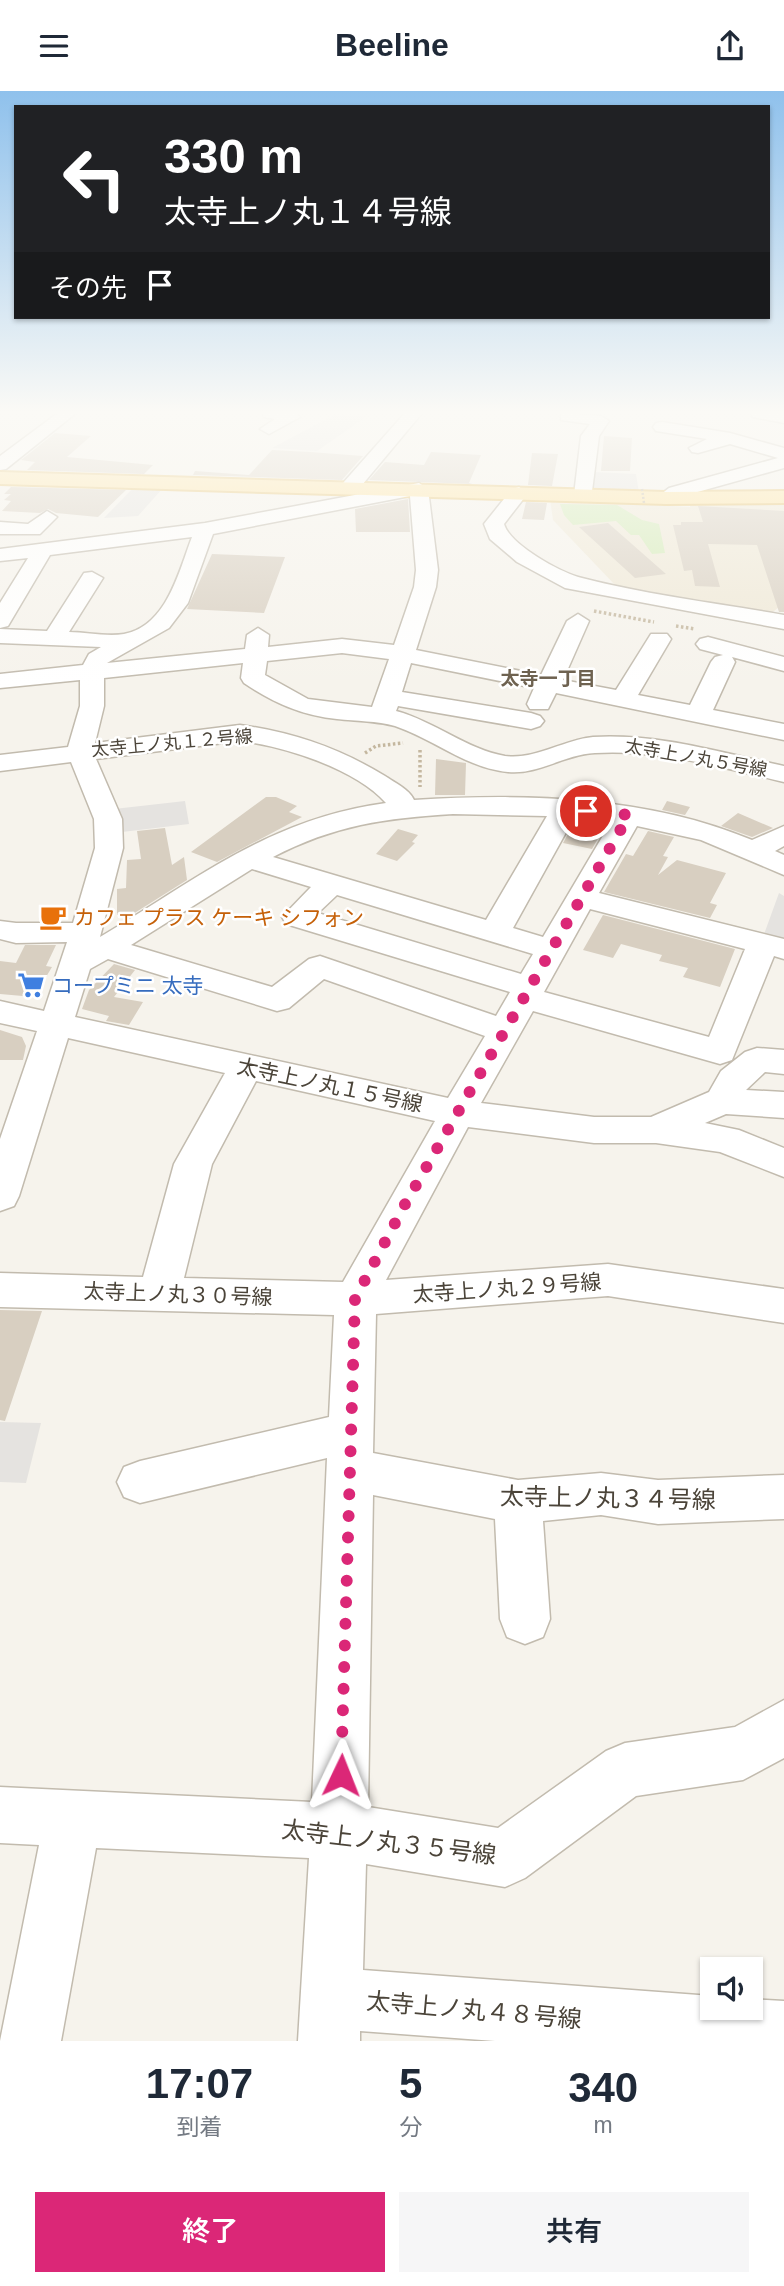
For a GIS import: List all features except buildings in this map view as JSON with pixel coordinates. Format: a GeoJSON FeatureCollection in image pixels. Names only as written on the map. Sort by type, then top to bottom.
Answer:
{"type":"FeatureCollection","features":[{"type":"Feature","properties":{"kind":"street"},"geometry":{"type":"LineString","coordinates":[[0,555],[205,529],[348,504]]}},
{"type":"Feature","properties":{"kind":"street"},"geometry":{"type":"LineString","coordinates":[[419,504],[427,570],[404,654],[386,706],[531,721]]}},
{"type":"Feature","properties":{"kind":"street"},"geometry":{"type":"LineString","coordinates":[[510,504],[494,524],[497,535],[565,591],[784,622]]}},
{"type":"Feature","properties":{"kind":"street"},"geometry":{"type":"LineString","coordinates":[[0,528],[33,530],[47,517]]}},
{"type":"Feature","properties":{"kind":"street"},"geometry":{"type":"LineString","coordinates":[[96,940],[109,848],[108,820],[80,751],[92,706],[92,673],[97,659],[161,623],[177,603],[205,529]]}},
{"type":"Feature","properties":{"kind":"street"},"geometry":{"type":"LineString","coordinates":[[0,666],[4,631],[43,549]]}},
{"type":"Feature","properties":{"kind":"street"},"geometry":{"type":"LineString","coordinates":[[54,638],[92,578]]}},
{"type":"Feature","properties":{"kind":"street"},"geometry":{"type":"LineString","coordinates":[[520,746],[582,616]]}},
{"type":"Feature","properties":{"kind":"street"},"geometry":{"type":"LineString","coordinates":[[623,699],[662,629]]}},
{"type":"Feature","properties":{"kind":"street"},"geometry":{"type":"LineString","coordinates":[[4,631],[54,638],[129,641]]}},
{"type":"Feature","properties":{"kind":"street"},"geometry":{"type":"LineString","coordinates":[[0,681],[92,673],[256,645],[342,646],[404,654],[784,732]]}},
{"type":"Feature","properties":{"kind":"street","name":"太寺上ノ丸５号線"},"geometry":{"type":"LineString","coordinates":[[256,645],[253,678],[298,704],[324,711],[386,706],[408,722],[468,752],[507,764],[526,764],[589,745],[633,743],[784,774]]}},
{"type":"Feature","properties":{"kind":"street"},"geometry":{"type":"LineString","coordinates":[[698,715],[715,653],[784,664]]}},
{"type":"Feature","properties":{"kind":"street","name":"太寺上ノ丸１２号線"},"geometry":{"type":"LineString","coordinates":[[0,763],[240,733],[262,734],[313,746],[349,764],[400,798],[410,810]]}},
{"type":"Feature","properties":{"kind":"street"},"geometry":{"type":"LineString","coordinates":[[495,933],[565,809]]}},
{"type":"Feature","properties":{"kind":"street"},"geometry":{"type":"LineString","coordinates":[[0,1196],[76,963],[96,940],[249,859],[316,827],[368,814],[410,810],[565,809],[629,815],[703,831],[784,866]]}},
{"type":"Feature","properties":{"kind":"street"},"geometry":{"type":"LineString","coordinates":[[330,2019],[339,1831],[355,1299],[404,1206],[629,815]]}},
{"type":"Feature","properties":{"kind":"street"},"geometry":{"type":"LineString","coordinates":[[752,851],[784,835]]}},
{"type":"Feature","properties":{"kind":"street"},"geometry":{"type":"LineString","coordinates":[[249,859],[552,950]]}},
{"type":"Feature","properties":{"kind":"street"},"geometry":{"type":"LineString","coordinates":[[332,883],[297,917],[520,1005]]}},
{"type":"Feature","properties":{"kind":"street"},"geometry":{"type":"LineString","coordinates":[[0,929],[16,933],[96,940],[276,1000],[320,966],[520,1005],[720,1052],[773,947],[582,898]]}},
{"type":"Feature","properties":{"kind":"street","name":"太寺上ノ丸１５号線"},"geometry":{"type":"LineString","coordinates":[[0,1012],[458,1113],[594,1130],[655,1130],[722,1101],[784,1105]]}},
{"type":"Feature","properties":{"kind":"street"},"geometry":{"type":"LineString","coordinates":[[722,1101],[734,1080],[770,1061]]}},
{"type":"Feature","properties":{"kind":"street"},"geometry":{"type":"LineString","coordinates":[[159,1294],[193,1164],[246,1067]]}},
{"type":"Feature","properties":{"kind":"street"},"geometry":{"type":"LineString","coordinates":[[655,1130],[726,1139],[784,1163]]}},
{"type":"Feature","properties":{"kind":"street","name":"太寺上ノ丸２９号線"},"geometry":{"type":"LineString","coordinates":[[355,1299],[608,1280],[784,1306]]}},
{"type":"Feature","properties":{"kind":"street","name":"太寺上ノ丸３０号線"},"geometry":{"type":"LineString","coordinates":[[0,1290],[355,1299]]}},
{"type":"Feature","properties":{"kind":"street"},"geometry":{"type":"LineString","coordinates":[[140,1482],[351,1451]]}},
{"type":"Feature","properties":{"kind":"street","name":"太寺上ノ丸３４号線"},"geometry":{"type":"LineString","coordinates":[[351,1451],[518,1502],[601,1494],[658,1502],[784,1497]]}},
{"type":"Feature","properties":{"kind":"street"},"geometry":{"type":"LineString","coordinates":[[518,1502],[525,1619]]}},
{"type":"Feature","properties":{"kind":"street","name":"太寺上ノ丸３５号線"},"geometry":{"type":"LineString","coordinates":[[0,1815],[339,1831],[505,1858],[625,1770],[743,1753],[784,1727]]}},
{"type":"Feature","properties":{"kind":"street"},"geometry":{"type":"LineString","coordinates":[[30,2041],[73,1818]]}},
{"type":"Feature","properties":{"kind":"street","name":"太寺上ノ丸４８号線"},"geometry":{"type":"LineString","coordinates":[[330,2019],[583,2030],[784,2032]]}},
{"type":"Feature","properties":{"kind":"path"},"geometry":{"type":"LineString","coordinates":[[582,616],[662,629],[695,630],[713,610]]}},
{"type":"Feature","properties":{"kind":"path"},"geometry":{"type":"LineString","coordinates":[[410,810],[420,745]]}},
{"type":"Feature","properties":{"kind":"shaded area"},"geometry":{"type":"Polygon","coordinates":[[[118,504],[149,504],[138,516],[104,518],[118,504]]]}},
{"type":"Feature","properties":{"kind":"shaded area"},"geometry":{"type":"Polygon","coordinates":[[[551,504],[690,507],[690,504],[784,504],[784,603],[769,615],[616,586],[553,520],[551,504]]]}},
{"type":"Feature","properties":{"kind":"shaded area"},"geometry":{"type":"Polygon","coordinates":[[[185,801],[189,824],[122,832],[114,809],[185,801]]]}},
{"type":"Feature","properties":{"kind":"shaded area"},"geometry":{"type":"Polygon","coordinates":[[[779,893],[784,896],[784,942],[763,937],[779,893]]]}},
{"type":"Feature","properties":{"kind":"shaded area"},"geometry":{"type":"Polygon","coordinates":[[[0,1422],[41,1423],[26,1483],[0,1482],[0,1422]]]}},
{"type":"Feature","properties":{"kind":"green space"},"geometry":{"type":"Polygon","coordinates":[[[560,504],[617,505],[642,520],[659,524],[665,553],[652,554],[639,535],[631,535],[616,521],[573,525],[564,515],[560,504]]]}},
{"type":"Feature","properties":{"kind":"place","name":"カフェ プラス ケーキ シフォン"},"geometry":{"type":"Point","coordinates":[53,917]}},
{"type":"Feature","properties":{"kind":"place","name":"コープミニ 太寺"},"geometry":{"type":"Point","coordinates":[31,985]}},
{"type":"Feature","properties":{"kind":"district","name":"太寺一丁目"},"geometry":{"type":"Point","coordinates":[548,678]}},
{"type":"Feature","properties":{"kind":"route"},"geometry":{"type":"LineString","coordinates":[[341,1775],[355,1299],[404,1206],[629,815],[586,811]]}}]}
